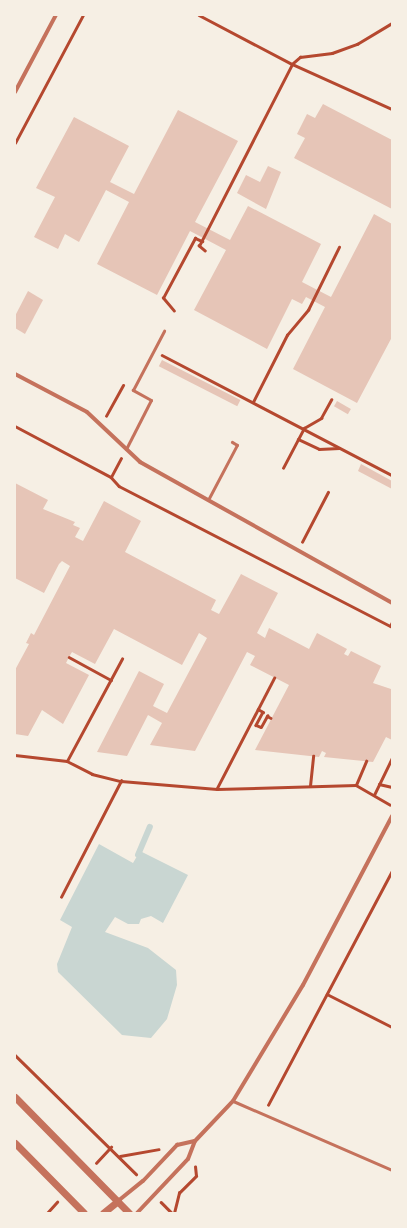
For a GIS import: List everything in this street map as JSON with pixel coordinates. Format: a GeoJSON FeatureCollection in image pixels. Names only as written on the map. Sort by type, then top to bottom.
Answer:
{"type":"FeatureCollection","features":[{"type":"Feature","properties":{"kind":"street"},"geometry":{"type":"LineString","coordinates":[[15,92],[56,15]]}},
{"type":"Feature","properties":{"kind":"street"},"geometry":{"type":"LineString","coordinates":[[15,374],[87,412],[140,462],[209,498],[259,526],[345,578],[392,603]]}},
{"type":"Feature","properties":{"kind":"street"},"geometry":{"type":"LineString","coordinates":[[137,1213],[188,1159],[195,1141],[233,1101],[303,985],[392,816]]}},
{"type":"Feature","properties":{"kind":"street"},"geometry":{"type":"LineString","coordinates":[[15,1098],[129,1213]]}},
{"type":"Feature","properties":{"kind":"street"},"geometry":{"type":"LineString","coordinates":[[103,1213],[143,1182],[177,1145],[195,1141]]}},
{"type":"Feature","properties":{"kind":"street"},"geometry":{"type":"LineString","coordinates":[[15,1143],[84,1213]]}},
{"type":"Feature","properties":{"kind":"lane"},"geometry":{"type":"LineString","coordinates":[[126,449],[151,400],[133,390],[164,331]]}},
{"type":"Feature","properties":{"kind":"lane"},"geometry":{"type":"LineString","coordinates":[[209,498],[237,445],[232,442]]}},
{"type":"Feature","properties":{"kind":"lane"},"geometry":{"type":"LineString","coordinates":[[233,1101],[262,1116],[392,1170]]}},
{"type":"Feature","properties":{"kind":"path"},"geometry":{"type":"LineString","coordinates":[[15,143],[83,15]]}},
{"type":"Feature","properties":{"kind":"path"},"geometry":{"type":"LineString","coordinates":[[199,15],[292,64],[392,109]]}},
{"type":"Feature","properties":{"kind":"path"},"geometry":{"type":"LineString","coordinates":[[205,251],[199,246],[292,64],[300,57],[332,53],[357,44],[392,23]]}},
{"type":"Feature","properties":{"kind":"path"},"geometry":{"type":"LineString","coordinates":[[174,311],[163,298],[195,238],[202,242]]}},
{"type":"Feature","properties":{"kind":"path"},"geometry":{"type":"LineString","coordinates":[[252,402],[287,335],[308,310],[339,247]]}},
{"type":"Feature","properties":{"kind":"path"},"geometry":{"type":"LineString","coordinates":[[154,350],[392,475]]}},
{"type":"Feature","properties":{"kind":"path"},"geometry":{"type":"LineString","coordinates":[[102,426],[123,385]]}},
{"type":"Feature","properties":{"kind":"path"},"geometry":{"type":"LineString","coordinates":[[283,468],[304,428],[321,418],[331,400]]}},
{"type":"Feature","properties":{"kind":"path"},"geometry":{"type":"LineString","coordinates":[[15,426],[111,477],[126,490],[391,627],[392,622]]}},
{"type":"Feature","properties":{"kind":"path"},"geometry":{"type":"LineString","coordinates":[[298,439],[319,449],[340,447]]}},
{"type":"Feature","properties":{"kind":"path"},"geometry":{"type":"LineString","coordinates":[[111,477],[126,449]]}},
{"type":"Feature","properties":{"kind":"path"},"geometry":{"type":"LineString","coordinates":[[298,550],[328,492]]}},
{"type":"Feature","properties":{"kind":"path"},"geometry":{"type":"LineString","coordinates":[[69,657],[111,680]]}},
{"type":"Feature","properties":{"kind":"path"},"geometry":{"type":"LineString","coordinates":[[67,761],[122,658]]}},
{"type":"Feature","properties":{"kind":"path"},"geometry":{"type":"LineString","coordinates":[[217,789],[274,678]]}},
{"type":"Feature","properties":{"kind":"path"},"geometry":{"type":"LineString","coordinates":[[258,709],[262,712],[256,725],[261,728],[266,716],[271,718]]}},
{"type":"Feature","properties":{"kind":"path"},"geometry":{"type":"LineString","coordinates":[[15,755],[67,761],[92,774],[121,781],[217,789],[356,785],[392,806]]}},
{"type":"Feature","properties":{"kind":"path"},"geometry":{"type":"LineString","coordinates":[[310,786],[313,756]]}},
{"type":"Feature","properties":{"kind":"path"},"geometry":{"type":"LineString","coordinates":[[374,795],[392,758]]}},
{"type":"Feature","properties":{"kind":"path"},"geometry":{"type":"LineString","coordinates":[[356,785],[366,761]]}},
{"type":"Feature","properties":{"kind":"path"},"geometry":{"type":"LineString","coordinates":[[61,897],[121,781]]}},
{"type":"Feature","properties":{"kind":"path"},"geometry":{"type":"LineString","coordinates":[[379,784],[392,787]]}},
{"type":"Feature","properties":{"kind":"path"},"geometry":{"type":"LineString","coordinates":[[262,1116],[392,871]]}},
{"type":"Feature","properties":{"kind":"path"},"geometry":{"type":"LineString","coordinates":[[327,994],[392,1027]]}},
{"type":"Feature","properties":{"kind":"path"},"geometry":{"type":"LineString","coordinates":[[15,1054],[120,1156],[143,1182]]}},
{"type":"Feature","properties":{"kind":"path"},"geometry":{"type":"LineString","coordinates":[[155,1195],[173,1213],[180,1193],[196,1176],[195,1141]]}},
{"type":"Feature","properties":{"kind":"path"},"geometry":{"type":"LineString","coordinates":[[120,1156],[177,1145]]}},
{"type":"Feature","properties":{"kind":"shaded area"},"geometry":{"type":"Polygon","coordinates":[[[99,844],[133,863],[140,851],[188,875],[163,923],[151,916],[141,919],[139,924],[128,924],[115,917],[105,932],[148,948],[176,970],[177,985],[167,1019],[151,1038],[122,1035],[58,972],[57,964],[72,927],[60,920],[99,844]]]}},
{"type":"Feature","properties":{"kind":"building"},"geometry":{"type":"Polygon","coordinates":[[[323,104],[392,140],[392,209],[294,158],[305,138],[297,134],[307,114],[315,118],[323,104]]]}},
{"type":"Feature","properties":{"kind":"building"},"geometry":{"type":"Polygon","coordinates":[[[178,110],[238,141],[195,222],[230,240],[248,206],[321,244],[302,282],[331,297],[374,214],[392,224],[392,337],[357,403],[293,369],[325,307],[306,297],[302,304],[292,299],[267,349],[194,310],[226,250],[190,231],[157,295],[97,264],[129,202],[106,190],[79,242],[65,234],[58,249],[34,237],[55,197],[36,188],[74,117],[129,146],[110,182],[134,194],[178,110]]]}},
{"type":"Feature","properties":{"kind":"building"},"geometry":{"type":"Polygon","coordinates":[[[268,166],[281,172],[266,209],[237,193],[246,175],[260,182],[268,166]]]}},
{"type":"Feature","properties":{"kind":"building"},"geometry":{"type":"Polygon","coordinates":[[[28,291],[43,300],[25,334],[15,328],[15,316],[28,291]]]}},
{"type":"Feature","properties":{"kind":"building"},"geometry":{"type":"Polygon","coordinates":[[[162,360],[240,400],[237,406],[159,366],[162,360]]]}},
{"type":"Feature","properties":{"kind":"building"},"geometry":{"type":"Polygon","coordinates":[[[337,401],[351,409],[348,414],[334,406],[337,401]]]}},
{"type":"Feature","properties":{"kind":"building"},"geometry":{"type":"Polygon","coordinates":[[[361,464],[392,481],[392,489],[358,471],[361,464]]]}},
{"type":"Feature","properties":{"kind":"building"},"geometry":{"type":"Polygon","coordinates":[[[15,483],[48,500],[43,509],[75,522],[73,525],[80,528],[75,537],[83,541],[104,501],[141,521],[125,552],[216,600],[211,610],[219,614],[241,574],[278,593],[257,633],[265,638],[269,628],[309,649],[317,633],[347,649],[344,654],[348,656],[351,651],[381,666],[373,683],[391,689],[392,740],[386,737],[373,762],[324,757],[326,753],[322,751],[319,757],[255,750],[289,685],[250,665],[255,656],[247,652],[195,751],[150,745],[162,723],[148,715],[127,756],[97,752],[139,671],[164,684],[153,706],[167,713],[207,638],[199,633],[182,665],[114,629],[95,664],[72,652],[69,657],[66,663],[89,675],[63,724],[42,710],[28,736],[15,734],[15,670],[29,644],[26,643],[31,633],[34,635],[70,566],[62,561],[59,564],[44,593],[15,578],[15,483]]]}},
{"type":"Feature","properties":{"kind":"waterway"},"geometry":{"type":"LineString","coordinates":[[138,855],[150,827]]}}]}
